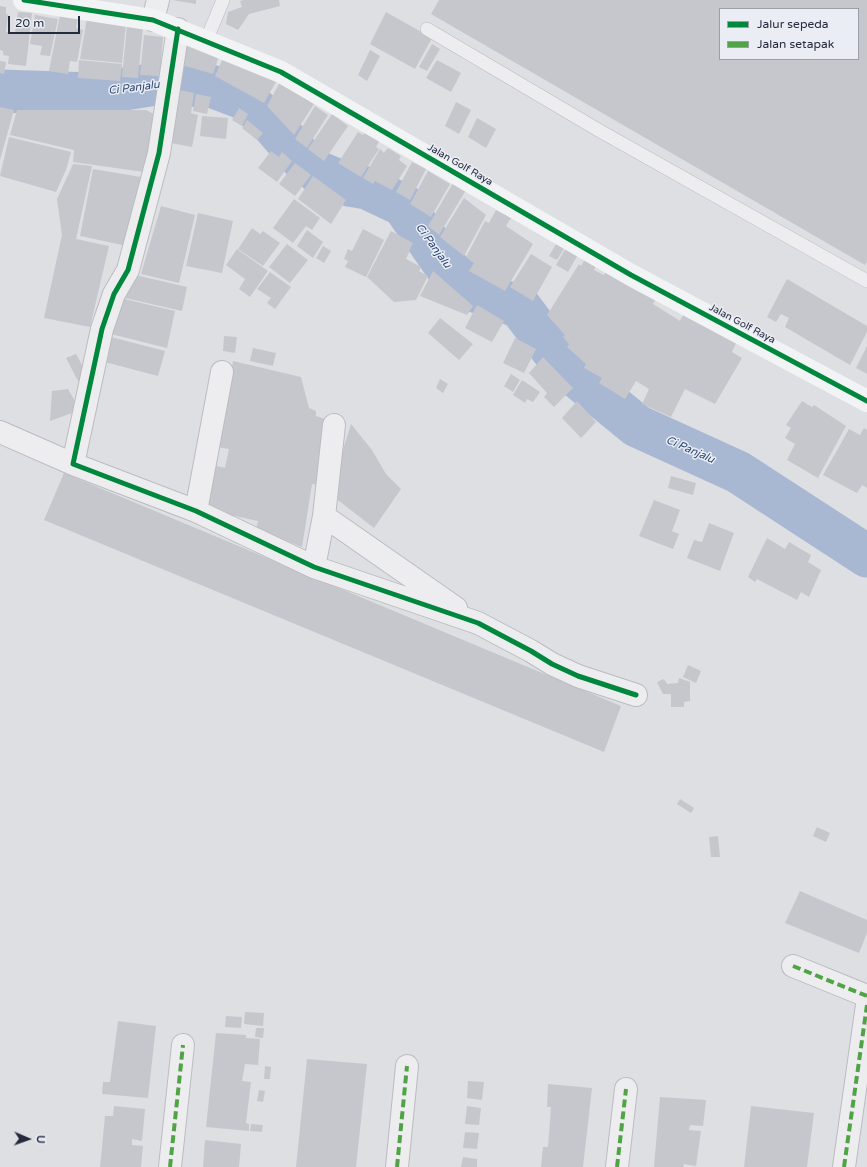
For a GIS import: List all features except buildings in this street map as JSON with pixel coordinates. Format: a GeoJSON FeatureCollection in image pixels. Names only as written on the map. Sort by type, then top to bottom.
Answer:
{"type":"FeatureCollection","features":[{"type":"Feature","properties":{"kind":"street","name":"Jalan Golf Raya"},"geometry":{"type":"LineString","coordinates":[[24,0],[155,10],[178,29],[281,72],[631,275],[867,401]]}},
{"type":"Feature","properties":{"kind":"street"},"geometry":{"type":"LineString","coordinates":[[73,464],[102,329],[114,294],[128,270],[159,153],[178,29]]}},
{"type":"Feature","properties":{"kind":"street"},"geometry":{"type":"LineString","coordinates":[[196,511],[222,372]]}},
{"type":"Feature","properties":{"kind":"street"},"geometry":{"type":"LineString","coordinates":[[314,567],[324,516],[334,425]]}},
{"type":"Feature","properties":{"kind":"street"},"geometry":{"type":"LineString","coordinates":[[0,432],[73,464],[196,511],[314,567],[478,624],[531,651],[552,664],[578,676],[636,695]]}},
{"type":"Feature","properties":{"kind":"street"},"geometry":{"type":"LineString","coordinates":[[324,516],[478,624]]}},
{"type":"Feature","properties":{"kind":"street"},"geometry":{"type":"LineString","coordinates":[[793,966],[867,996]]}},
{"type":"Feature","properties":{"kind":"street"},"geometry":{"type":"LineString","coordinates":[[844,1167],[867,1004]]}},
{"type":"Feature","properties":{"kind":"street"},"geometry":{"type":"LineString","coordinates":[[170,1167],[183,1045]]}},
{"type":"Feature","properties":{"kind":"street"},"geometry":{"type":"LineString","coordinates":[[397,1167],[407,1066]]}},
{"type":"Feature","properties":{"kind":"street"},"geometry":{"type":"LineString","coordinates":[[617,1167],[626,1089]]}},
{"type":"Feature","properties":{"kind":"lane"},"geometry":{"type":"LineString","coordinates":[[206,41],[223,0]]}},
{"type":"Feature","properties":{"kind":"lane"},"geometry":{"type":"LineString","coordinates":[[427,30],[600,131],[867,281]]}},
{"type":"Feature","properties":{"kind":"waterway","name":"Ci Panjalu"},"geometry":{"type":"LineString","coordinates":[[0,91],[93,94],[156,84],[211,86],[245,99],[273,125],[302,159],[318,172],[349,185],[367,188],[403,205],[447,268],[475,291],[520,307],[565,367],[637,426],[738,472],[867,556]]}},
{"type":"Feature","properties":{"kind":"marked path"},"geometry":{"type":"LineString","coordinates":[[793,966],[867,996]]}},
{"type":"Feature","properties":{"kind":"marked path"},"geometry":{"type":"LineString","coordinates":[[844,1167],[867,1005]]}},
{"type":"Feature","properties":{"kind":"marked path"},"geometry":{"type":"LineString","coordinates":[[170,1167],[183,1045]]}},
{"type":"Feature","properties":{"kind":"marked path"},"geometry":{"type":"LineString","coordinates":[[397,1167],[407,1066]]}},
{"type":"Feature","properties":{"kind":"marked path"},"geometry":{"type":"LineString","coordinates":[[617,1167],[626,1089]]}},
{"type":"Feature","properties":{"kind":"cycle path"},"geometry":{"type":"LineString","coordinates":[[24,0],[153,20],[281,72],[631,275],[867,401]]}},
{"type":"Feature","properties":{"kind":"cycle path"},"geometry":{"type":"LineString","coordinates":[[178,29],[159,153],[128,270],[114,294],[102,329],[73,464],[196,511],[314,567],[478,623],[552,664],[578,676],[636,695]]}}]}
